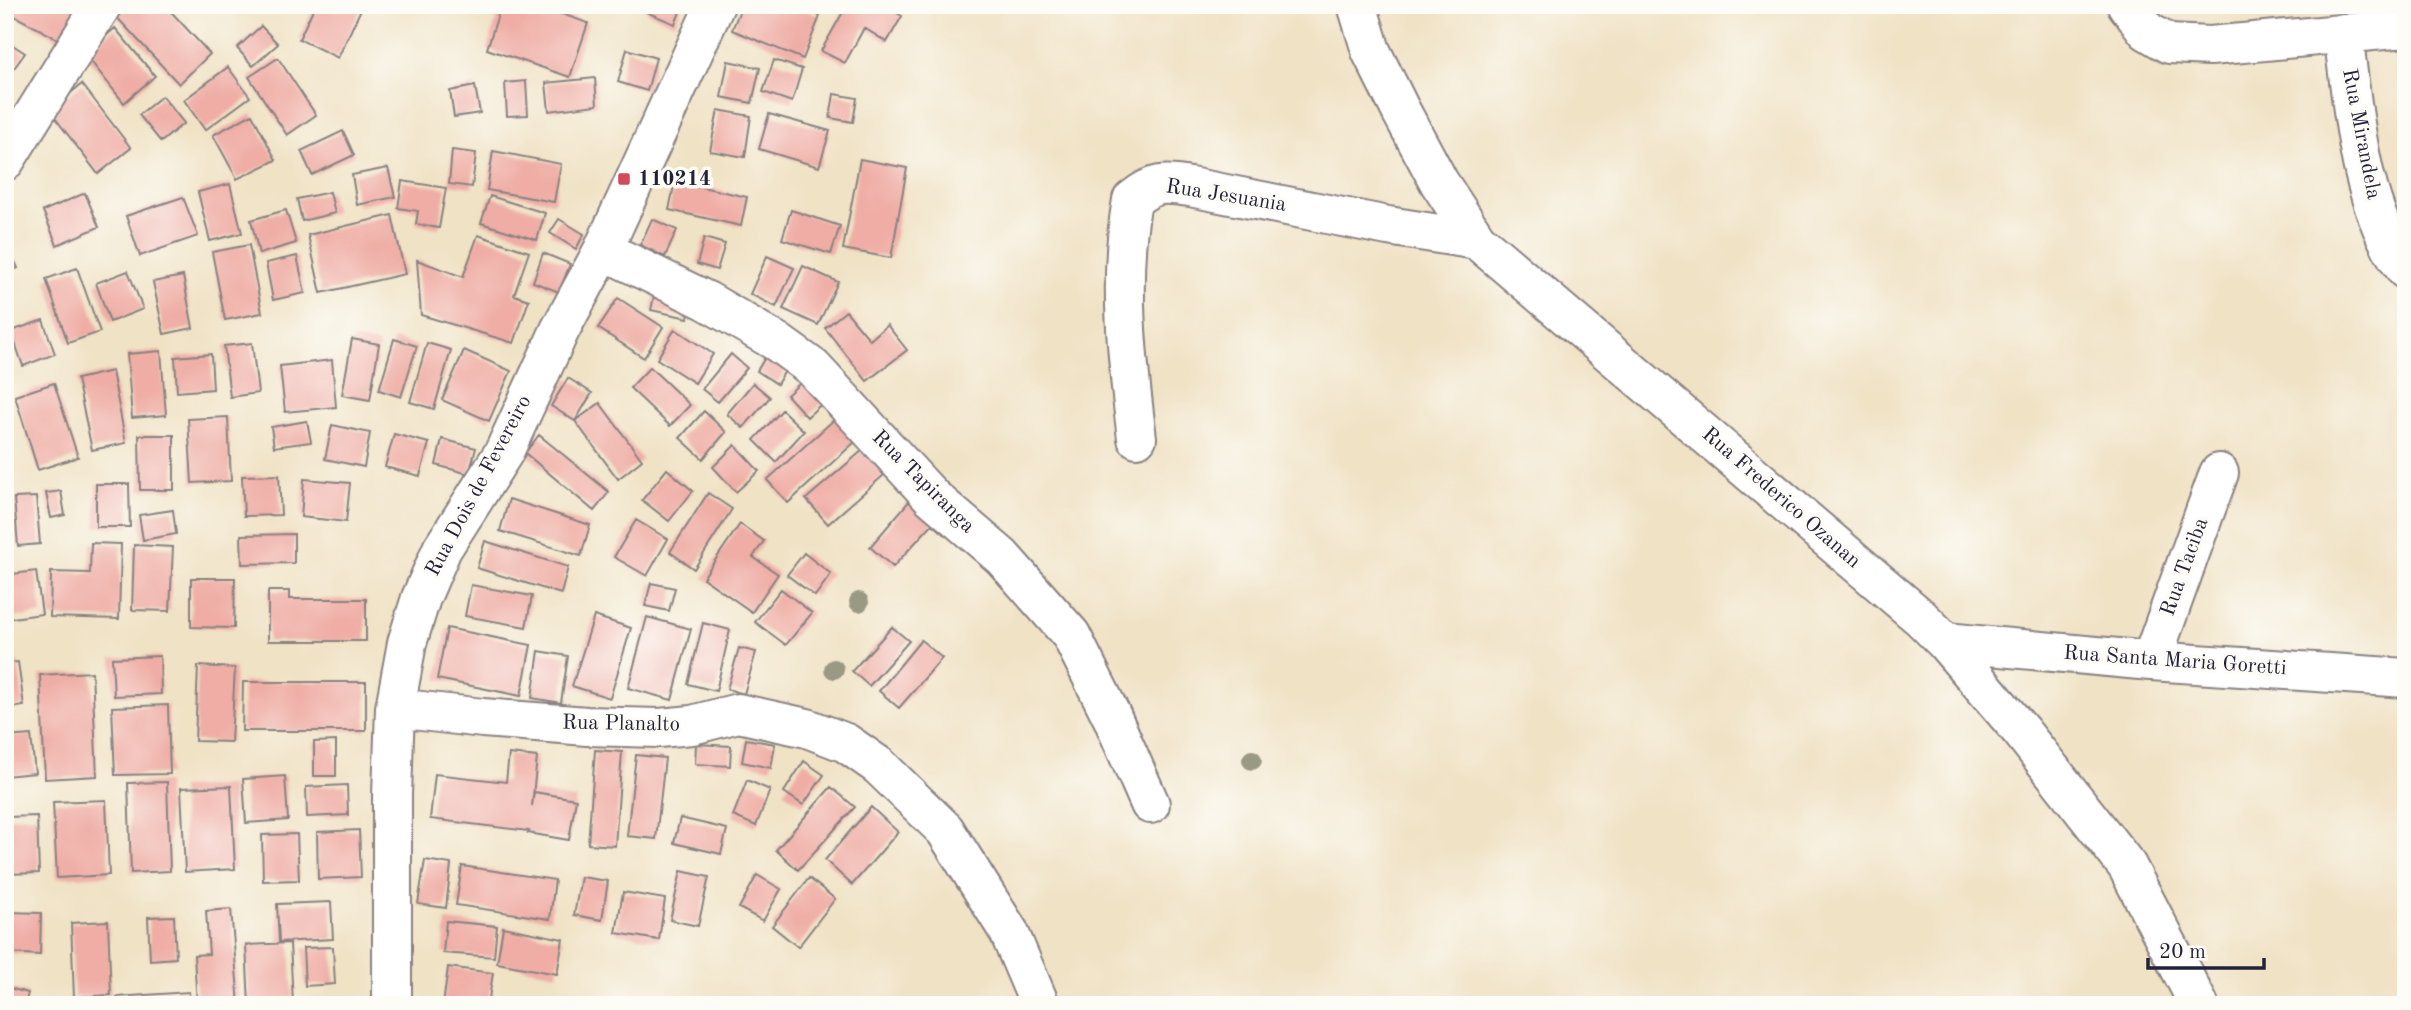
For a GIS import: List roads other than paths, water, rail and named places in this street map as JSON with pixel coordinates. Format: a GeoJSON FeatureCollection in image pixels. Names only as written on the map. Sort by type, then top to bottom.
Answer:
{"type":"FeatureCollection","features":[{"type":"Feature","properties":{"kind":"street"},"geometry":{"type":"LineString","coordinates":[[5,161],[102,5]]}},
{"type":"Feature","properties":{"kind":"street","name":"Rua Dois de Fevereiro"},"geometry":{"type":"LineString","coordinates":[[392,1005],[392,795],[395,708],[407,643],[417,609],[442,549],[504,452],[559,330],[603,250],[715,5]]}},
{"type":"Feature","properties":{"kind":"street","name":"Rua Frederico Ozanan"},"geometry":{"type":"LineString","coordinates":[[1357,5],[1371,51],[1401,111],[1439,182],[1477,240],[1708,434],[1921,618],[1945,642],[2021,731],[2127,866],[2199,1005]]}},
{"type":"Feature","properties":{"kind":"street"},"geometry":{"type":"LineString","coordinates":[[2127,5],[2147,31],[2169,44],[2210,46],[2406,28]]}},
{"type":"Feature","properties":{"kind":"street","name":"Rua Mirandela"},"geometry":{"type":"LineString","coordinates":[[2343,33],[2353,111],[2368,184],[2384,232],[2406,270]]}},
{"type":"Feature","properties":{"kind":"street","name":"Rua Jesuania"},"geometry":{"type":"LineString","coordinates":[[1137,438],[1126,328],[1126,234],[1132,200],[1147,188],[1163,183],[1190,187],[1388,226],[1477,240]]}},
{"type":"Feature","properties":{"kind":"street","name":"Rua Tapiranga"},"geometry":{"type":"LineString","coordinates":[[603,250],[708,301],[777,342],[813,368],[932,497],[1002,557],[1071,635],[1150,804]]}},
{"type":"Feature","properties":{"kind":"street","name":"Rua Taciba"},"geometry":{"type":"LineString","coordinates":[[2151,661],[2219,473]]}},
{"type":"Feature","properties":{"kind":"street","name":"Rua Santa Maria Goretti"},"geometry":{"type":"LineString","coordinates":[[1945,642],[2151,661],[2406,678]]}},
{"type":"Feature","properties":{"kind":"street","name":"Rua Planalto"},"geometry":{"type":"LineString","coordinates":[[395,708],[587,726],[659,728],[692,724],[738,713],[807,728],[846,743],[879,766],[945,830],[1009,932],[1040,1005]]}},
{"type":"Feature","properties":{"kind":"place","name":"110214"},"geometry":{"type":"Point","coordinates":[624,179]}}]}
